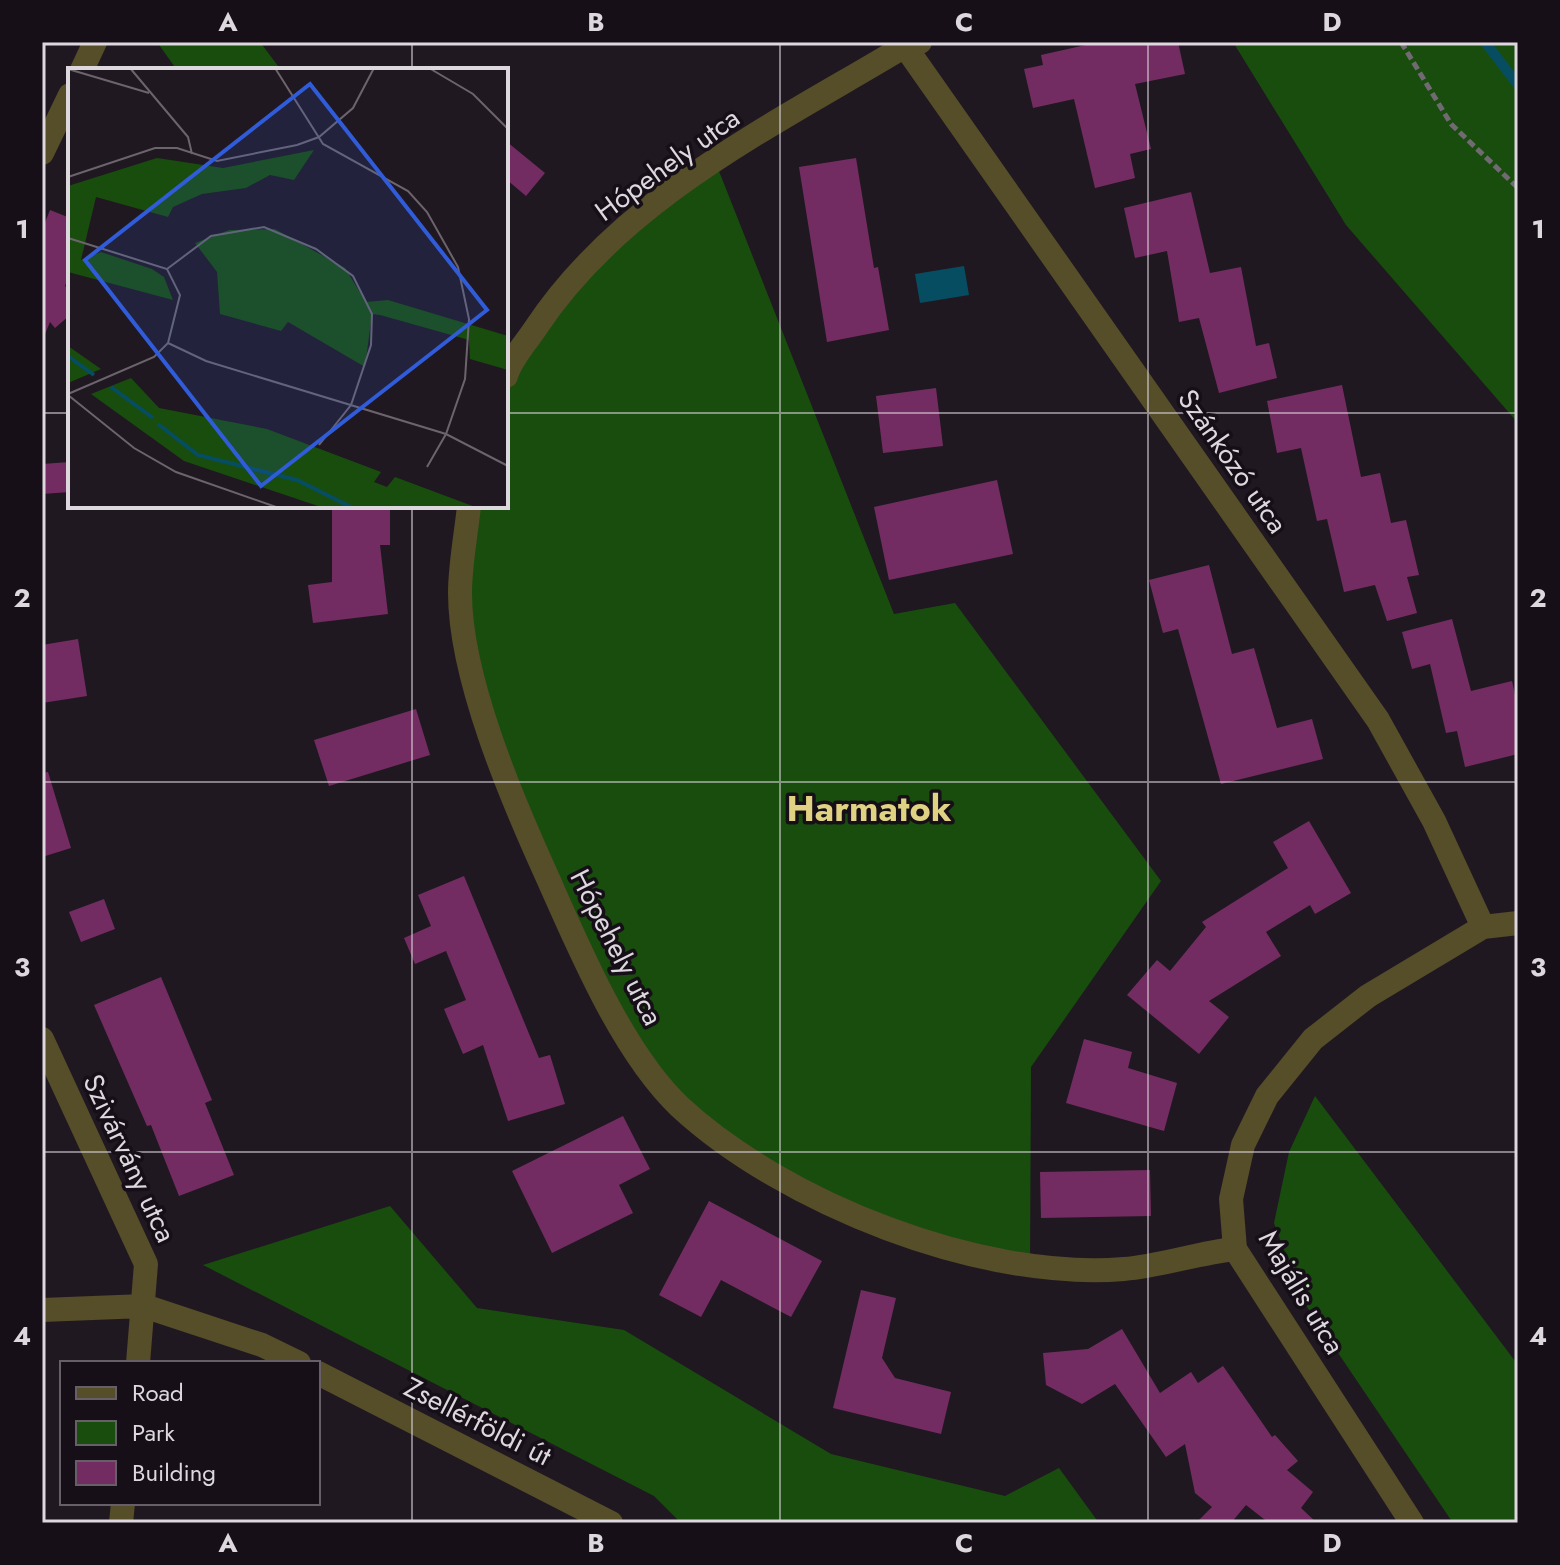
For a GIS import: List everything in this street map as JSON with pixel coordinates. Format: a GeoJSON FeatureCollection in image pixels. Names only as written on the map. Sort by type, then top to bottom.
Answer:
{"type":"FeatureCollection","features":[{"type":"Feature","properties":{"kind":"street"},"geometry":{"type":"LineString","coordinates":[[83,68],[95,42]]}},
{"type":"Feature","properties":{"kind":"street","name":"Hópehely utca"},"geometry":{"type":"LineString","coordinates":[[508,373],[563,286],[614,236],[715,161],[909,43]]}},
{"type":"Feature","properties":{"kind":"street","name":"Szánkózó utca"},"geometry":{"type":"LineString","coordinates":[[909,43],[1378,720],[1434,821],[1483,927]]}},
{"type":"Feature","properties":{"kind":"street"},"geometry":{"type":"LineString","coordinates":[[42,153],[68,99]]}},
{"type":"Feature","properties":{"kind":"street","name":"Hópehely utca"},"geometry":{"type":"LineString","coordinates":[[469,508],[460,593],[467,655],[492,734],[529,838],[593,978],[634,1048],[679,1106],[759,1164],[802,1189],[872,1226],[937,1246],[1030,1266],[1124,1269],[1235,1249]]}},
{"type":"Feature","properties":{"kind":"street","name":"Majális utca"},"geometry":{"type":"LineString","coordinates":[[1412,1523],[1235,1249],[1231,1199],[1243,1145],[1267,1096],[1313,1039],[1368,996],[1483,927],[1518,923]]}},
{"type":"Feature","properties":{"kind":"street","name":"Szivárvány utca"},"geometry":{"type":"LineString","coordinates":[[42,1039],[146,1264],[138,1361]]}},
{"type":"Feature","properties":{"kind":"street"},"geometry":{"type":"LineString","coordinates":[[42,1310],[144,1306],[262,1345],[295,1361]]}},
{"type":"Feature","properties":{"kind":"street","name":"Zsellérföldi út"},"geometry":{"type":"LineString","coordinates":[[320,1374],[611,1523]]}},
{"type":"Feature","properties":{"kind":"path"},"geometry":{"type":"LineString","coordinates":[[1401,42],[1451,124],[1518,188]]}},
{"type":"Feature","properties":{"kind":"green space"},"geometry":{"type":"Polygon","coordinates":[[[157,42],[260,42],[280,68],[176,68],[157,42]]]}},
{"type":"Feature","properties":{"kind":"green space"},"geometry":{"type":"Polygon","coordinates":[[[1233,42],[1518,42],[1518,423],[1346,225],[1233,42]]]}},
{"type":"Feature","properties":{"kind":"green space"},"geometry":{"type":"Polygon","coordinates":[[[715,161],[894,614],[955,603],[1161,881],[1031,1067],[1030,1266],[838,1208],[717,1134],[641,1057],[593,978],[467,655],[468,508],[508,508],[508,365],[614,236],[715,161]]]}},
{"type":"Feature","properties":{"kind":"green space"},"geometry":{"type":"Polygon","coordinates":[[[1315,1096],[1518,1365],[1518,1523],[1453,1523],[1303,1301],[1274,1223],[1289,1152],[1315,1096]]]}},
{"type":"Feature","properties":{"kind":"green space"},"geometry":{"type":"Polygon","coordinates":[[[390,1206],[477,1308],[624,1330],[831,1454],[1005,1496],[1059,1468],[1099,1523],[681,1523],[654,1496],[203,1265],[390,1206]]]}},
{"type":"Feature","properties":{"kind":"water"},"geometry":{"type":"Polygon","coordinates":[[[964,266],[969,295],[920,303],[915,274],[964,266]]]}},
{"type":"Feature","properties":{"kind":"building"},"geometry":{"type":"Polygon","coordinates":[[[1099,42],[1178,42],[1185,74],[1135,84],[1151,149],[1130,154],[1135,178],[1095,188],[1074,99],[1033,108],[1024,69],[1043,65],[1041,55],[1099,42]]]}},
{"type":"Feature","properties":{"kind":"building"},"geometry":{"type":"Polygon","coordinates":[[[508,143],[545,173],[526,196],[508,181],[508,143]]]}},
{"type":"Feature","properties":{"kind":"building"},"geometry":{"type":"Polygon","coordinates":[[[856,158],[874,268],[878,267],[889,330],[827,342],[799,167],[856,158]]]}},
{"type":"Feature","properties":{"kind":"building"},"geometry":{"type":"Polygon","coordinates":[[[1191,192],[1210,273],[1241,267],[1256,346],[1269,343],[1277,378],[1219,393],[1199,318],[1179,322],[1167,251],[1135,258],[1124,208],[1191,192]]]}},
{"type":"Feature","properties":{"kind":"building"},"geometry":{"type":"Polygon","coordinates":[[[50,210],[68,217],[68,278],[65,286],[68,290],[68,317],[55,328],[50,322],[43,339],[42,230],[50,210]]]}},
{"type":"Feature","properties":{"kind":"building"},"geometry":{"type":"Polygon","coordinates":[[[1342,385],[1361,477],[1380,473],[1391,523],[1406,520],[1419,575],[1407,577],[1417,613],[1387,621],[1375,585],[1344,592],[1327,519],[1317,521],[1301,448],[1277,453],[1267,401],[1342,385]]]}},
{"type":"Feature","properties":{"kind":"building"},"geometry":{"type":"Polygon","coordinates":[[[936,388],[943,446],[883,453],[876,396],[936,388]]]}},
{"type":"Feature","properties":{"kind":"building"},"geometry":{"type":"Polygon","coordinates":[[[68,462],[68,492],[42,494],[42,464],[68,462]]]}},
{"type":"Feature","properties":{"kind":"building"},"geometry":{"type":"Polygon","coordinates":[[[997,480],[1013,554],[889,580],[874,507],[997,480]]]}},
{"type":"Feature","properties":{"kind":"building"},"geometry":{"type":"Polygon","coordinates":[[[332,508],[390,508],[390,545],[380,545],[388,614],[313,623],[308,585],[332,582],[332,508]]]}},
{"type":"Feature","properties":{"kind":"building"},"geometry":{"type":"Polygon","coordinates":[[[1209,565],[1232,654],[1254,648],[1277,728],[1312,719],[1323,759],[1221,784],[1178,629],[1163,633],[1149,580],[1209,565]]]}},
{"type":"Feature","properties":{"kind":"building"},"geometry":{"type":"Polygon","coordinates":[[[1452,619],[1471,691],[1512,681],[1518,708],[1518,754],[1465,767],[1457,731],[1446,733],[1430,664],[1412,669],[1402,632],[1452,619]]]}},
{"type":"Feature","properties":{"kind":"building"},"geometry":{"type":"Polygon","coordinates":[[[78,639],[87,696],[42,703],[42,645],[78,639]]]}},
{"type":"Feature","properties":{"kind":"building"},"geometry":{"type":"Polygon","coordinates":[[[416,709],[430,755],[329,786],[314,740],[416,709]]]}},
{"type":"Feature","properties":{"kind":"building"},"geometry":{"type":"Polygon","coordinates":[[[48,772],[71,848],[42,857],[42,773],[48,772]]]}},
{"type":"Feature","properties":{"kind":"building"},"geometry":{"type":"Polygon","coordinates":[[[1309,821],[1351,893],[1315,914],[1310,905],[1266,932],[1281,956],[1209,1001],[1229,1017],[1199,1054],[1127,995],[1157,960],[1170,971],[1206,927],[1202,922],[1288,868],[1273,842],[1309,821]]]}},
{"type":"Feature","properties":{"kind":"building"},"geometry":{"type":"Polygon","coordinates":[[[464,876],[539,1058],[550,1055],[565,1104],[508,1121],[483,1045],[463,1054],[444,1009],[466,1000],[446,951],[415,964],[404,938],[431,926],[418,895],[464,876]]]}},
{"type":"Feature","properties":{"kind":"building"},"geometry":{"type":"Polygon","coordinates":[[[104,899],[115,929],[81,942],[69,912],[104,899]]]}},
{"type":"Feature","properties":{"kind":"building"},"geometry":{"type":"Polygon","coordinates":[[[161,977],[212,1100],[205,1103],[234,1175],[179,1196],[151,1125],[147,1126],[94,1005],[161,977]]]}},
{"type":"Feature","properties":{"kind":"building"},"geometry":{"type":"Polygon","coordinates":[[[1084,1039],[1132,1052],[1128,1068],[1177,1083],[1164,1131],[1066,1103],[1084,1039]]]}},
{"type":"Feature","properties":{"kind":"building"},"geometry":{"type":"Polygon","coordinates":[[[623,1116],[650,1169],[619,1185],[633,1213],[552,1253],[512,1171],[623,1116]]]}},
{"type":"Feature","properties":{"kind":"building"},"geometry":{"type":"Polygon","coordinates":[[[1150,1170],[1151,1216],[1041,1218],[1040,1172],[1150,1170]]]}},
{"type":"Feature","properties":{"kind":"building"},"geometry":{"type":"Polygon","coordinates":[[[709,1201],[822,1261],[791,1317],[721,1280],[701,1317],[659,1295],[709,1201]]]}},
{"type":"Feature","properties":{"kind":"building"},"geometry":{"type":"Polygon","coordinates":[[[861,1290],[896,1298],[882,1358],[895,1378],[951,1392],[941,1434],[833,1408],[861,1290]]]}},
{"type":"Feature","properties":{"kind":"building"},"geometry":{"type":"Polygon","coordinates":[[[1122,1329],[1160,1393],[1191,1372],[1198,1383],[1223,1366],[1272,1437],[1275,1435],[1298,1461],[1287,1470],[1313,1492],[1301,1508],[1317,1523],[1269,1523],[1246,1505],[1231,1523],[1196,1523],[1212,1507],[1195,1493],[1185,1444],[1166,1457],[1115,1384],[1082,1404],[1046,1385],[1043,1353],[1088,1349],[1122,1329]]]}},
{"type":"Feature","properties":{"kind":"waterway"},"geometry":{"type":"LineString","coordinates":[[1485,42],[1518,85]]}},
{"type":"Feature","properties":{"kind":"district","name":"Harmatok"},"geometry":{"type":"Point","coordinates":[869,808]}}]}
